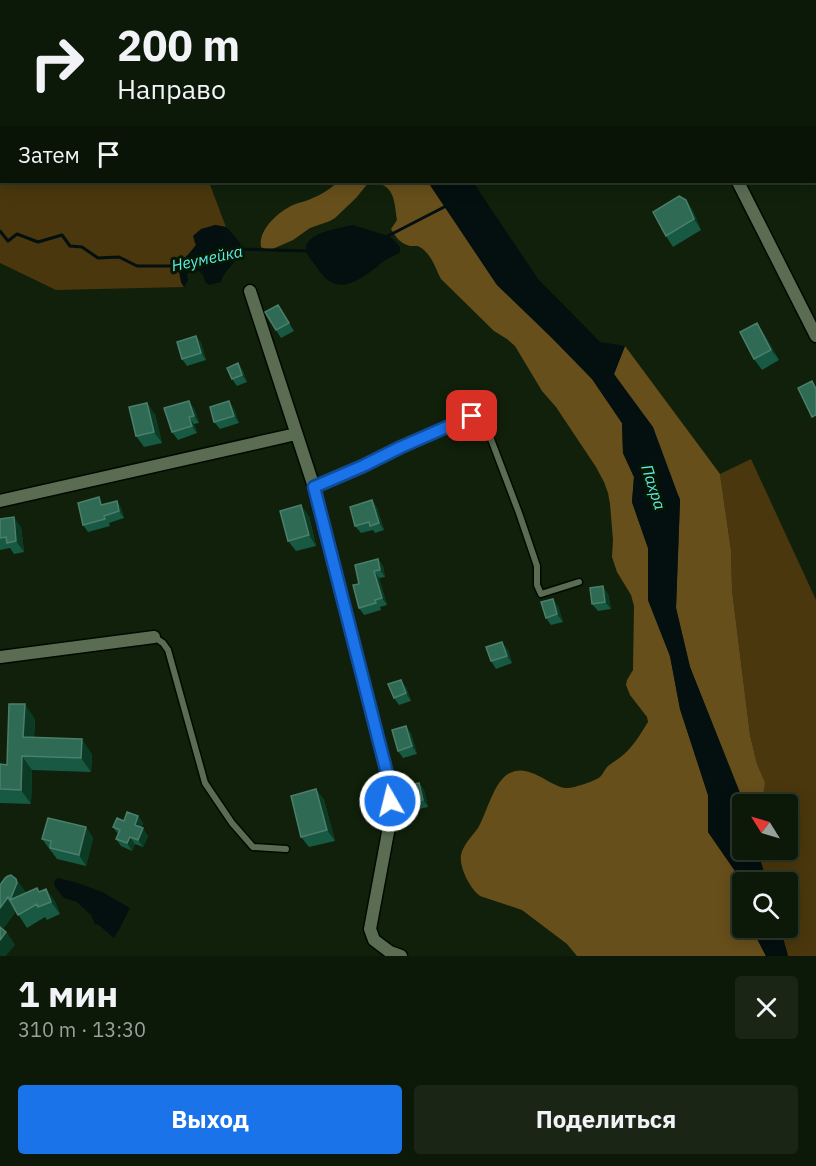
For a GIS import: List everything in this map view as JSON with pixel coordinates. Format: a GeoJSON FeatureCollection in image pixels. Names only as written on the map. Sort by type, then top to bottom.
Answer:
{"type":"FeatureCollection","features":[{"type":"Feature","properties":{"kind":"street"},"geometry":{"type":"LineString","coordinates":[[739,183],[816,336]]}},
{"type":"Feature","properties":{"kind":"street"},"geometry":{"type":"LineString","coordinates":[[250,291],[314,487],[390,785],[391,816],[370,929],[374,940],[390,952],[400,956]]}},
{"type":"Feature","properties":{"kind":"street"},"geometry":{"type":"LineString","coordinates":[[0,501],[296,434]]}},
{"type":"Feature","properties":{"kind":"street"},"geometry":{"type":"LineString","coordinates":[[0,657],[154,637]]}},
{"type":"Feature","properties":{"kind":"lane"},"geometry":{"type":"LineString","coordinates":[[314,487],[472,416],[480,418],[486,426],[519,513],[537,566],[537,585],[541,594],[579,582]]}},
{"type":"Feature","properties":{"kind":"lane"},"geometry":{"type":"LineString","coordinates":[[154,637],[168,650],[205,783],[232,823],[253,847],[286,849]]}},
{"type":"Feature","properties":{"kind":"shaded area"},"geometry":{"type":"Polygon","coordinates":[[[0,183],[209,183],[226,227],[215,225],[194,240],[196,245],[186,256],[181,282],[184,287],[56,290],[0,263],[0,183]]]}},
{"type":"Feature","properties":{"kind":"shaded area"},"geometry":{"type":"Polygon","coordinates":[[[337,183],[368,183],[356,198],[330,221],[310,228],[293,240],[268,251],[261,247],[263,234],[275,217],[293,205],[310,200],[337,183]]]}},
{"type":"Feature","properties":{"kind":"shaded area"},"geometry":{"type":"Polygon","coordinates":[[[378,183],[429,183],[497,285],[592,379],[622,423],[623,453],[634,477],[632,502],[648,548],[648,600],[670,656],[680,709],[708,795],[708,832],[735,872],[732,872],[732,938],[757,938],[766,956],[577,956],[567,944],[522,910],[480,896],[466,877],[461,860],[462,851],[478,828],[495,790],[504,777],[510,773],[524,771],[565,788],[589,783],[600,777],[608,766],[627,752],[648,722],[626,685],[633,670],[634,606],[612,557],[610,504],[604,482],[556,407],[542,391],[515,346],[494,331],[441,279],[432,260],[424,250],[404,244],[396,236],[391,229],[397,220],[395,206],[388,189],[378,183]]]}},
{"type":"Feature","properties":{"kind":"shaded area"},"geometry":{"type":"Polygon","coordinates":[[[625,346],[720,474],[731,550],[732,590],[750,735],[757,764],[765,782],[762,794],[741,794],[690,667],[676,608],[680,499],[614,374],[625,346]]]}},
{"type":"Feature","properties":{"kind":"shaded area"},"geometry":{"type":"Polygon","coordinates":[[[751,459],[816,600],[816,956],[788,956],[783,938],[798,938],[798,872],[764,872],[760,860],[798,860],[798,794],[762,794],[765,782],[757,764],[750,735],[732,590],[731,550],[720,474],[751,459]]]}},
{"type":"Feature","properties":{"kind":"water","name":"Пахра"},"geometry":{"type":"Polygon","coordinates":[[[429,183],[474,183],[538,279],[600,342],[625,346],[614,374],[653,427],[680,500],[676,608],[690,667],[740,794],[732,794],[732,860],[760,860],[764,872],[735,872],[708,832],[708,795],[680,709],[670,656],[648,600],[648,548],[632,502],[634,477],[623,453],[622,423],[592,379],[497,285],[429,183]]]}},
{"type":"Feature","properties":{"kind":"water"},"geometry":{"type":"Polygon","coordinates":[[[215,225],[226,227],[240,243],[239,254],[221,282],[209,285],[199,271],[193,271],[187,274],[188,280],[184,287],[178,267],[196,245],[193,236],[201,229],[215,225]]]}},
{"type":"Feature","properties":{"kind":"water"},"geometry":{"type":"Polygon","coordinates":[[[353,225],[388,236],[400,247],[400,252],[359,279],[345,284],[331,282],[308,255],[306,249],[308,243],[312,238],[333,229],[353,225]]]}},
{"type":"Feature","properties":{"kind":"water"},"geometry":{"type":"Polygon","coordinates":[[[58,878],[102,892],[130,908],[114,938],[95,924],[91,915],[77,902],[64,898],[54,885],[58,878]]]}},
{"type":"Feature","properties":{"kind":"water"},"geometry":{"type":"Polygon","coordinates":[[[757,938],[783,938],[788,956],[766,956],[757,938]]]}},
{"type":"Feature","properties":{"kind":"building"},"geometry":{"type":"Polygon","coordinates":[[[679,196],[686,200],[694,219],[666,236],[653,212],[679,196]]]}},
{"type":"Feature","properties":{"kind":"building"},"geometry":{"type":"Polygon","coordinates":[[[278,305],[289,323],[276,330],[265,312],[278,305]]]}},
{"type":"Feature","properties":{"kind":"building"},"geometry":{"type":"Polygon","coordinates":[[[757,323],[771,350],[754,359],[740,332],[757,323]]]}},
{"type":"Feature","properties":{"kind":"building"},"geometry":{"type":"Polygon","coordinates":[[[196,336],[201,353],[182,359],[177,342],[196,336]]]}},
{"type":"Feature","properties":{"kind":"building"},"geometry":{"type":"Polygon","coordinates":[[[238,363],[242,375],[232,379],[227,368],[238,363]]]}},
{"type":"Feature","properties":{"kind":"building"},"geometry":{"type":"Polygon","coordinates":[[[812,381],[816,389],[816,415],[812,417],[798,388],[812,381]]]}},
{"type":"Feature","properties":{"kind":"building"},"geometry":{"type":"Polygon","coordinates":[[[189,401],[194,416],[189,417],[192,426],[172,432],[164,408],[189,401]]]}},
{"type":"Feature","properties":{"kind":"building"},"geometry":{"type":"Polygon","coordinates":[[[229,401],[234,416],[214,422],[210,407],[229,401]]]}},
{"type":"Feature","properties":{"kind":"building"},"geometry":{"type":"Polygon","coordinates":[[[147,403],[154,432],[136,436],[129,407],[147,403]]]}},
{"type":"Feature","properties":{"kind":"building"},"geometry":{"type":"Polygon","coordinates":[[[99,497],[101,505],[117,501],[119,511],[104,516],[105,519],[83,525],[78,503],[99,497]]]}},
{"type":"Feature","properties":{"kind":"building"},"geometry":{"type":"Polygon","coordinates":[[[372,500],[379,523],[370,526],[369,522],[355,526],[350,507],[372,500]]]}},
{"type":"Feature","properties":{"kind":"building"},"geometry":{"type":"Polygon","coordinates":[[[301,505],[309,535],[288,541],[280,511],[301,505]]]}},
{"type":"Feature","properties":{"kind":"building"},"geometry":{"type":"Polygon","coordinates":[[[14,517],[16,541],[7,543],[6,537],[0,538],[0,519],[14,517]]]}},
{"type":"Feature","properties":{"kind":"building"},"geometry":{"type":"Polygon","coordinates":[[[378,559],[380,570],[374,571],[382,598],[375,600],[376,603],[359,608],[353,585],[359,584],[355,565],[378,559]]]}},
{"type":"Feature","properties":{"kind":"building"},"geometry":{"type":"Polygon","coordinates":[[[603,586],[605,602],[592,604],[590,588],[603,586]]]}},
{"type":"Feature","properties":{"kind":"building"},"geometry":{"type":"Polygon","coordinates":[[[553,599],[557,614],[546,618],[541,602],[553,599]]]}},
{"type":"Feature","properties":{"kind":"building"},"geometry":{"type":"Polygon","coordinates":[[[502,642],[507,656],[491,661],[486,647],[502,642]]]}},
{"type":"Feature","properties":{"kind":"building"},"geometry":{"type":"Polygon","coordinates":[[[401,680],[406,693],[394,698],[388,684],[401,680]]]}},
{"type":"Feature","properties":{"kind":"building"},"geometry":{"type":"Polygon","coordinates":[[[9,704],[25,704],[23,737],[82,739],[81,758],[22,756],[21,790],[0,789],[0,764],[7,765],[9,704]]]}},
{"type":"Feature","properties":{"kind":"building"},"geometry":{"type":"Polygon","coordinates":[[[406,726],[412,746],[398,751],[392,730],[406,726]]]}},
{"type":"Feature","properties":{"kind":"building"},"geometry":{"type":"Polygon","coordinates":[[[419,783],[423,800],[409,803],[405,786],[419,783]]]}},
{"type":"Feature","properties":{"kind":"building"},"geometry":{"type":"Polygon","coordinates":[[[316,789],[327,830],[301,837],[291,796],[316,789]]]}},
{"type":"Feature","properties":{"kind":"building"},"geometry":{"type":"Polygon","coordinates":[[[127,812],[138,816],[135,825],[143,828],[138,840],[130,837],[127,843],[116,839],[120,830],[113,827],[117,818],[124,821],[127,812]]]}},
{"type":"Feature","properties":{"kind":"building"},"geometry":{"type":"Polygon","coordinates":[[[48,818],[86,827],[79,855],[50,848],[51,841],[42,839],[48,818]]]}},
{"type":"Feature","properties":{"kind":"building"},"geometry":{"type":"Polygon","coordinates":[[[11,875],[17,883],[10,900],[37,888],[39,892],[46,889],[51,902],[38,907],[37,904],[18,915],[8,897],[0,908],[0,885],[5,878],[11,875]]]}},
{"type":"Feature","properties":{"kind":"building"},"geometry":{"type":"Polygon","coordinates":[[[0,927],[6,932],[0,940],[0,927]]]}},
{"type":"Feature","properties":{"kind":"waterway","name":"Неумейка"},"geometry":{"type":"LineString","coordinates":[[384,238],[448,205]]}},
{"type":"Feature","properties":{"kind":"waterway","name":"Неумейка"},"geometry":{"type":"LineString","coordinates":[[0,231],[8,241],[17,234],[38,242],[62,235],[70,246],[82,247],[98,258],[119,257],[137,266],[181,266]]}},
{"type":"Feature","properties":{"kind":"waterway","name":"Неумейка"},"geometry":{"type":"LineString","coordinates":[[239,249],[307,251]]}},
{"type":"Feature","properties":{"kind":"route"},"geometry":{"type":"LineString","coordinates":[[390,801],[390,785],[314,487],[472,416]]}}]}
